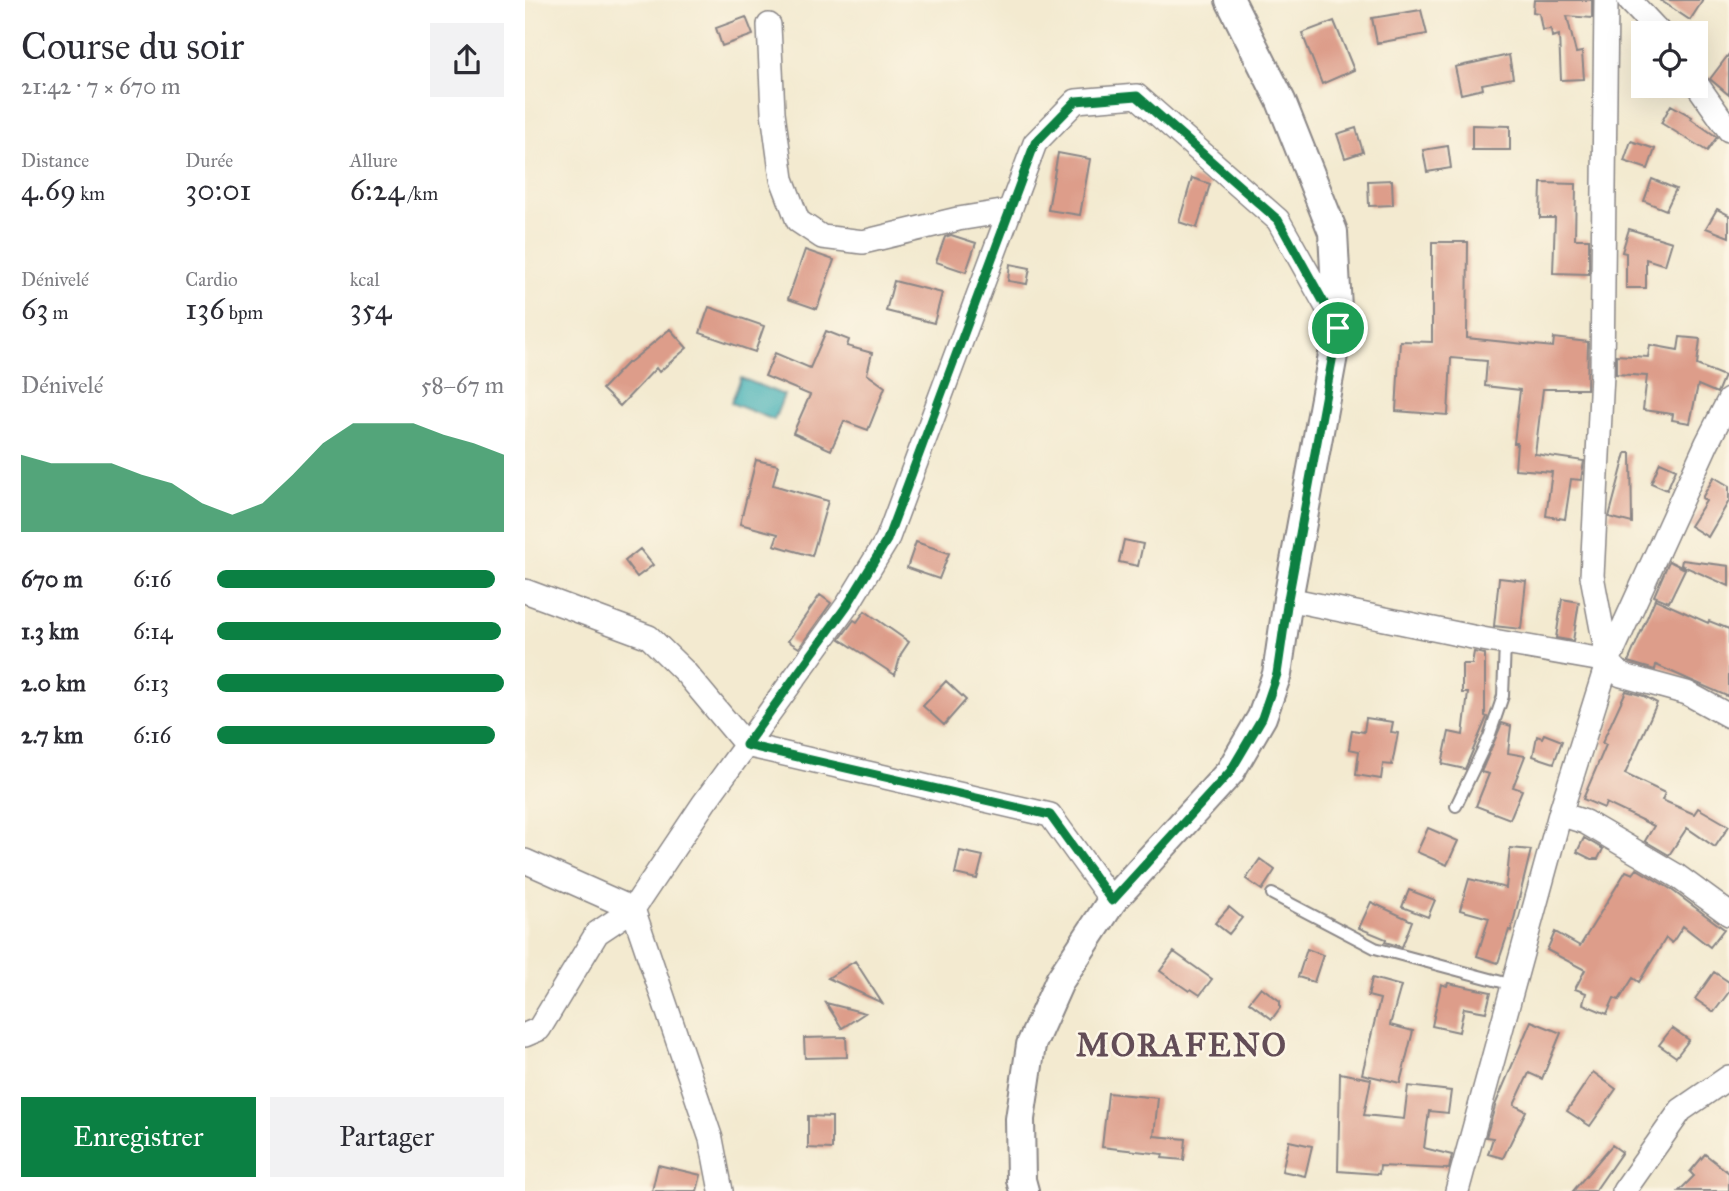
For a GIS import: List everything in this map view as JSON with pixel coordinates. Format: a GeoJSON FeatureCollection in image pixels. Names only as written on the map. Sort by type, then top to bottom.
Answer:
{"type":"FeatureCollection","features":[{"type":"Feature","properties":{"kind":"street"},"geometry":{"type":"LineString","coordinates":[[1024,1191],[1021,1180],[1020,1119],[1031,1045],[1060,980],[1112,901],[1230,772],[1262,718],[1277,674],[1288,599],[1338,328],[1332,232],[1281,101],[1230,0]]}},
{"type":"Feature","properties":{"kind":"street"},"geometry":{"type":"LineString","coordinates":[[1606,0],[1602,374],[1592,576],[1608,661],[1621,675],[1687,693],[1729,716]]}},
{"type":"Feature","properties":{"kind":"street"},"geometry":{"type":"LineString","coordinates":[[1629,0],[1649,21]]}},
{"type":"Feature","properties":{"kind":"street"},"geometry":{"type":"LineString","coordinates":[[769,25],[773,112],[782,179],[798,221],[822,237],[863,242],[958,219],[1008,211]]}},
{"type":"Feature","properties":{"kind":"street"},"geometry":{"type":"LineString","coordinates":[[525,1035],[539,1030],[597,933],[633,909],[704,803],[848,604],[887,540],[1035,143],[1076,101],[1137,96],[1278,220],[1338,328]]}},
{"type":"Feature","properties":{"kind":"street"},"geometry":{"type":"LineString","coordinates":[[1707,98],[1729,130]]}},
{"type":"Feature","properties":{"kind":"street"},"geometry":{"type":"LineString","coordinates":[[1457,1191],[1560,814],[1608,661],[1729,400]]}},
{"type":"Feature","properties":{"kind":"street"},"geometry":{"type":"LineString","coordinates":[[525,591],[649,637],[685,672],[746,745],[1050,815],[1112,901]]}},
{"type":"Feature","properties":{"kind":"street"},"geometry":{"type":"LineString","coordinates":[[1288,599],[1608,661]]}},
{"type":"Feature","properties":{"kind":"street"},"geometry":{"type":"LineString","coordinates":[[1560,814],[1585,822],[1677,876],[1729,914]]}},
{"type":"Feature","properties":{"kind":"street"},"geometry":{"type":"LineString","coordinates":[[525,861],[633,909],[711,1139],[722,1191]]}},
{"type":"Feature","properties":{"kind":"street"},"geometry":{"type":"LineString","coordinates":[[1624,1191],[1681,1110],[1729,1077]]}},
{"type":"Feature","properties":{"kind":"lane"},"geometry":{"type":"LineString","coordinates":[[1456,806],[1489,737],[1503,696],[1505,643]]}},
{"type":"Feature","properties":{"kind":"lane"},"geometry":{"type":"LineString","coordinates":[[1272,894],[1375,948],[1513,985]]}},
{"type":"Feature","properties":{"kind":"water"},"geometry":{"type":"Polygon","coordinates":[[[741,378],[784,395],[774,420],[731,403],[741,378]]]}},
{"type":"Feature","properties":{"kind":"building"},"geometry":{"type":"Polygon","coordinates":[[[1534,0],[1592,0],[1592,18],[1567,16],[1576,53],[1582,52],[1584,79],[1561,80],[1559,35],[1552,37],[1551,29],[1542,30],[1539,13],[1533,12],[1534,0]]]}},
{"type":"Feature","properties":{"kind":"building"},"geometry":{"type":"Polygon","coordinates":[[[1660,0],[1703,0],[1690,20],[1660,0]]]}},
{"type":"Feature","properties":{"kind":"building"},"geometry":{"type":"Polygon","coordinates":[[[1421,10],[1427,34],[1377,43],[1372,18],[1421,10]]]}},
{"type":"Feature","properties":{"kind":"building"},"geometry":{"type":"Polygon","coordinates":[[[746,17],[753,35],[722,46],[716,28],[746,17]]]}},
{"type":"Feature","properties":{"kind":"building"},"geometry":{"type":"Polygon","coordinates":[[[1334,21],[1354,70],[1322,84],[1302,33],[1334,21]]]}},
{"type":"Feature","properties":{"kind":"building"},"geometry":{"type":"Polygon","coordinates":[[[1729,54],[1729,95],[1710,79],[1729,54]]]}},
{"type":"Feature","properties":{"kind":"building"},"geometry":{"type":"Polygon","coordinates":[[[1509,55],[1513,78],[1482,84],[1483,89],[1461,94],[1455,67],[1509,55]]]}},
{"type":"Feature","properties":{"kind":"building"},"geometry":{"type":"Polygon","coordinates":[[[1671,105],[1692,117],[1691,119],[1717,137],[1707,151],[1661,123],[1671,105]]]}},
{"type":"Feature","properties":{"kind":"building"},"geometry":{"type":"Polygon","coordinates":[[[1472,125],[1510,126],[1510,150],[1472,150],[1472,125]]]}},
{"type":"Feature","properties":{"kind":"building"},"geometry":{"type":"Polygon","coordinates":[[[1356,128],[1363,152],[1345,158],[1337,134],[1356,128]]]}},
{"type":"Feature","properties":{"kind":"building"},"geometry":{"type":"Polygon","coordinates":[[[1631,141],[1655,149],[1648,169],[1624,161],[1631,141]]]}},
{"type":"Feature","properties":{"kind":"building"},"geometry":{"type":"Polygon","coordinates":[[[1448,146],[1451,168],[1427,172],[1423,150],[1448,146]]]}},
{"type":"Feature","properties":{"kind":"building"},"geometry":{"type":"Polygon","coordinates":[[[1058,153],[1090,159],[1080,215],[1048,210],[1058,153]]]}},
{"type":"Feature","properties":{"kind":"building"},"geometry":{"type":"Polygon","coordinates":[[[1192,178],[1210,184],[1197,228],[1179,222],[1192,178]]]}},
{"type":"Feature","properties":{"kind":"building"},"geometry":{"type":"Polygon","coordinates":[[[1652,179],[1676,189],[1666,210],[1644,201],[1652,179]]]}},
{"type":"Feature","properties":{"kind":"building"},"geometry":{"type":"Polygon","coordinates":[[[1392,180],[1393,205],[1369,206],[1368,181],[1392,180]]]}},
{"type":"Feature","properties":{"kind":"building"},"geometry":{"type":"Polygon","coordinates":[[[1541,183],[1576,184],[1575,239],[1589,239],[1589,274],[1553,273],[1555,218],[1540,218],[1541,183]]]}},
{"type":"Feature","properties":{"kind":"building"},"geometry":{"type":"Polygon","coordinates":[[[1717,209],[1729,215],[1729,237],[1706,228],[1717,209]]]}},
{"type":"Feature","properties":{"kind":"building"},"geometry":{"type":"Polygon","coordinates":[[[1629,229],[1672,242],[1665,265],[1646,259],[1646,288],[1626,288],[1626,253],[1622,252],[1629,229]]]}},
{"type":"Feature","properties":{"kind":"building"},"geometry":{"type":"Polygon","coordinates":[[[951,235],[976,243],[966,272],[936,262],[945,237],[951,235]]]}},
{"type":"Feature","properties":{"kind":"building"},"geometry":{"type":"Polygon","coordinates":[[[1432,242],[1468,242],[1467,338],[1553,347],[1554,338],[1588,342],[1587,389],[1543,389],[1535,454],[1584,461],[1581,480],[1571,479],[1565,519],[1546,516],[1552,472],[1515,469],[1517,443],[1514,443],[1520,390],[1485,386],[1487,361],[1451,358],[1448,415],[1396,411],[1400,341],[1432,342],[1432,242]]]}},
{"type":"Feature","properties":{"kind":"building"},"geometry":{"type":"Polygon","coordinates":[[[805,250],[834,260],[817,309],[788,299],[805,250]]]}},
{"type":"Feature","properties":{"kind":"building"},"geometry":{"type":"Polygon","coordinates":[[[1010,264],[1030,268],[1027,284],[1008,281],[1010,264]]]}},
{"type":"Feature","properties":{"kind":"building"},"geometry":{"type":"Polygon","coordinates":[[[894,281],[942,293],[934,323],[886,311],[894,281]]]}},
{"type":"Feature","properties":{"kind":"building"},"geometry":{"type":"Polygon","coordinates":[[[709,307],[764,326],[755,352],[700,333],[709,307]]]}},
{"type":"Feature","properties":{"kind":"building"},"geometry":{"type":"Polygon","coordinates":[[[670,329],[687,348],[659,372],[656,368],[620,406],[602,389],[628,362],[670,329]]]}},
{"type":"Feature","properties":{"kind":"building"},"geometry":{"type":"Polygon","coordinates":[[[826,331],[849,340],[847,346],[872,353],[867,374],[885,387],[868,430],[844,421],[831,450],[793,433],[810,395],[765,376],[775,353],[810,368],[826,331]]]}},
{"type":"Feature","properties":{"kind":"building"},"geometry":{"type":"Polygon","coordinates":[[[1680,337],[1700,339],[1697,365],[1724,376],[1717,393],[1698,385],[1690,423],[1672,420],[1673,414],[1643,410],[1647,376],[1616,374],[1616,355],[1648,357],[1650,345],[1678,350],[1680,337]]]}},
{"type":"Feature","properties":{"kind":"building"},"geometry":{"type":"Polygon","coordinates":[[[1626,453],[1631,453],[1632,523],[1609,517],[1626,453]]]}},
{"type":"Feature","properties":{"kind":"building"},"geometry":{"type":"Polygon","coordinates":[[[756,460],[778,465],[773,485],[828,501],[812,556],[774,545],[778,534],[740,524],[756,460]]]}},
{"type":"Feature","properties":{"kind":"building"},"geometry":{"type":"Polygon","coordinates":[[[1660,462],[1676,469],[1667,490],[1651,483],[1660,462]]]}},
{"type":"Feature","properties":{"kind":"building"},"geometry":{"type":"Polygon","coordinates":[[[1714,477],[1729,486],[1729,501],[1708,537],[1690,526],[1706,501],[1702,498],[1714,477]]]}},
{"type":"Feature","properties":{"kind":"building"},"geometry":{"type":"Polygon","coordinates":[[[1124,540],[1143,544],[1138,566],[1119,562],[1124,540]]]}},
{"type":"Feature","properties":{"kind":"building"},"geometry":{"type":"Polygon","coordinates":[[[916,542],[949,553],[939,579],[907,568],[916,542]]]}},
{"type":"Feature","properties":{"kind":"building"},"geometry":{"type":"Polygon","coordinates":[[[640,549],[653,565],[637,577],[625,561],[640,549]]]}},
{"type":"Feature","properties":{"kind":"building"},"geometry":{"type":"Polygon","coordinates":[[[1682,560],[1729,566],[1729,586],[1681,565],[1682,560]]]}},
{"type":"Feature","properties":{"kind":"building"},"geometry":{"type":"Polygon","coordinates":[[[1669,561],[1685,569],[1669,602],[1654,596],[1669,561]]]}},
{"type":"Feature","properties":{"kind":"building"},"geometry":{"type":"Polygon","coordinates":[[[1499,578],[1526,581],[1521,629],[1494,626],[1499,578]]]}},
{"type":"Feature","properties":{"kind":"building"},"geometry":{"type":"Polygon","coordinates":[[[820,595],[831,603],[799,648],[788,641],[820,595]]]}},
{"type":"Feature","properties":{"kind":"building"},"geometry":{"type":"Polygon","coordinates":[[[1562,599],[1579,602],[1573,641],[1556,638],[1562,599]]]}},
{"type":"Feature","properties":{"kind":"building"},"geometry":{"type":"Polygon","coordinates":[[[1655,599],[1708,623],[1709,621],[1729,629],[1729,697],[1656,665],[1655,670],[1628,662],[1655,599]]]}},
{"type":"Feature","properties":{"kind":"building"},"geometry":{"type":"Polygon","coordinates":[[[865,611],[909,642],[901,654],[895,675],[840,639],[854,620],[857,622],[865,611]]]}},
{"type":"Feature","properties":{"kind":"building"},"geometry":{"type":"Polygon","coordinates":[[[1474,652],[1485,654],[1487,717],[1465,769],[1442,764],[1449,732],[1463,735],[1468,693],[1462,693],[1462,664],[1472,664],[1474,652]]]}},
{"type":"Feature","properties":{"kind":"building"},"geometry":{"type":"Polygon","coordinates":[[[946,681],[966,700],[944,725],[923,706],[946,681]]]}},
{"type":"Feature","properties":{"kind":"building"},"geometry":{"type":"Polygon","coordinates":[[[1626,691],[1657,703],[1625,774],[1665,793],[1662,800],[1694,814],[1698,808],[1729,826],[1715,847],[1687,828],[1669,855],[1645,841],[1654,826],[1606,803],[1604,808],[1583,799],[1606,745],[1602,743],[1626,691]]]}},
{"type":"Feature","properties":{"kind":"building"},"geometry":{"type":"Polygon","coordinates":[[[1366,718],[1393,722],[1391,732],[1398,733],[1392,765],[1383,764],[1381,779],[1356,775],[1359,751],[1349,749],[1352,730],[1364,732],[1366,718]]]}},
{"type":"Feature","properties":{"kind":"building"},"geometry":{"type":"Polygon","coordinates":[[[1502,723],[1511,726],[1508,753],[1525,756],[1513,787],[1522,790],[1510,819],[1476,806],[1489,774],[1481,772],[1502,723]]]}},
{"type":"Feature","properties":{"kind":"building"},"geometry":{"type":"Polygon","coordinates":[[[1544,734],[1562,741],[1554,763],[1533,756],[1537,736],[1542,738],[1544,734]]]}},
{"type":"Feature","properties":{"kind":"building"},"geometry":{"type":"Polygon","coordinates":[[[1428,828],[1458,841],[1447,865],[1417,852],[1428,828]]]}},
{"type":"Feature","properties":{"kind":"building"},"geometry":{"type":"Polygon","coordinates":[[[1584,838],[1603,849],[1598,859],[1591,859],[1577,852],[1584,838]]]}},
{"type":"Feature","properties":{"kind":"building"},"geometry":{"type":"Polygon","coordinates":[[[1510,848],[1531,850],[1511,931],[1509,930],[1498,963],[1477,956],[1489,918],[1460,910],[1469,879],[1506,888],[1510,848]]]}},
{"type":"Feature","properties":{"kind":"building"},"geometry":{"type":"Polygon","coordinates":[[[960,851],[983,856],[977,879],[955,874],[960,851]]]}},
{"type":"Feature","properties":{"kind":"building"},"geometry":{"type":"Polygon","coordinates":[[[1260,859],[1275,870],[1262,890],[1246,879],[1260,859]]]}},
{"type":"Feature","properties":{"kind":"building"},"geometry":{"type":"Polygon","coordinates":[[[1637,869],[1669,888],[1724,929],[1710,947],[1683,926],[1672,943],[1666,938],[1639,982],[1633,978],[1619,1000],[1614,998],[1607,1014],[1583,1004],[1586,993],[1575,989],[1585,970],[1547,950],[1555,932],[1580,946],[1626,871],[1633,874],[1637,869]]]}},
{"type":"Feature","properties":{"kind":"building"},"geometry":{"type":"Polygon","coordinates":[[[1409,890],[1435,900],[1428,917],[1402,907],[1409,890]]]}},
{"type":"Feature","properties":{"kind":"building"},"geometry":{"type":"Polygon","coordinates":[[[1371,902],[1412,921],[1402,947],[1385,942],[1386,939],[1359,928],[1371,902]]]}},
{"type":"Feature","properties":{"kind":"building"},"geometry":{"type":"Polygon","coordinates":[[[1229,907],[1242,918],[1229,934],[1215,923],[1229,907]]]}},
{"type":"Feature","properties":{"kind":"building"},"geometry":{"type":"Polygon","coordinates":[[[1307,949],[1323,955],[1314,982],[1298,977],[1307,949]]]}},
{"type":"Feature","properties":{"kind":"building"},"geometry":{"type":"Polygon","coordinates":[[[1174,952],[1212,979],[1200,995],[1191,989],[1189,991],[1160,971],[1174,952]]]}},
{"type":"Feature","properties":{"kind":"building"},"geometry":{"type":"Polygon","coordinates":[[[855,961],[882,1003],[828,978],[855,961]]]}},
{"type":"Feature","properties":{"kind":"building"},"geometry":{"type":"Polygon","coordinates":[[[1714,972],[1729,982],[1729,992],[1714,1012],[1695,999],[1714,972]]]}},
{"type":"Feature","properties":{"kind":"building"},"geometry":{"type":"Polygon","coordinates":[[[1372,978],[1401,986],[1390,1025],[1413,1031],[1400,1083],[1362,1074],[1380,999],[1368,996],[1372,978]]]}},
{"type":"Feature","properties":{"kind":"building"},"geometry":{"type":"Polygon","coordinates":[[[1448,983],[1491,992],[1486,1012],[1464,1008],[1459,1032],[1432,1026],[1441,984],[1447,986],[1448,983]]]}},
{"type":"Feature","properties":{"kind":"building"},"geometry":{"type":"Polygon","coordinates":[[[1261,987],[1280,1001],[1280,1008],[1272,1019],[1249,1002],[1261,987]]]}},
{"type":"Feature","properties":{"kind":"building"},"geometry":{"type":"Polygon","coordinates":[[[826,1003],[865,1013],[842,1028],[826,1003]]]}},
{"type":"Feature","properties":{"kind":"building"},"geometry":{"type":"Polygon","coordinates":[[[1531,1021],[1561,1033],[1542,1079],[1529,1073],[1514,1105],[1526,1111],[1503,1158],[1488,1154],[1493,1138],[1486,1137],[1496,1103],[1531,1021]]]}},
{"type":"Feature","properties":{"kind":"building"},"geometry":{"type":"Polygon","coordinates":[[[1672,1028],[1689,1040],[1676,1057],[1659,1045],[1672,1028]]]}},
{"type":"Feature","properties":{"kind":"building"},"geometry":{"type":"Polygon","coordinates":[[[846,1037],[847,1057],[805,1058],[804,1038],[846,1037]]]}},
{"type":"Feature","properties":{"kind":"building"},"geometry":{"type":"Polygon","coordinates":[[[1593,1072],[1616,1089],[1590,1126],[1567,1111],[1593,1072]]]}},
{"type":"Feature","properties":{"kind":"building"},"geometry":{"type":"Polygon","coordinates":[[[1340,1073],[1371,1079],[1364,1115],[1404,1119],[1408,1086],[1451,1091],[1448,1113],[1429,1111],[1424,1148],[1452,1155],[1449,1169],[1380,1166],[1379,1174],[1338,1171],[1340,1073]]]}},
{"type":"Feature","properties":{"kind":"building"},"geometry":{"type":"Polygon","coordinates":[[[1108,1093],[1158,1098],[1154,1136],[1186,1139],[1184,1160],[1162,1158],[1163,1154],[1102,1147],[1108,1093]]]}},
{"type":"Feature","properties":{"kind":"building"},"geometry":{"type":"Polygon","coordinates":[[[808,1116],[832,1117],[832,1149],[808,1148],[808,1116]]]}},
{"type":"Feature","properties":{"kind":"building"},"geometry":{"type":"Polygon","coordinates":[[[1289,1141],[1312,1146],[1305,1176],[1282,1171],[1289,1141]]]}},
{"type":"Feature","properties":{"kind":"building"},"geometry":{"type":"Polygon","coordinates":[[[1612,1145],[1622,1152],[1595,1191],[1573,1191],[1612,1145]]]}},
{"type":"Feature","properties":{"kind":"building"},"geometry":{"type":"Polygon","coordinates":[[[1705,1154],[1729,1173],[1729,1191],[1679,1191],[1694,1176],[1690,1172],[1705,1154]]]}},
{"type":"Feature","properties":{"kind":"building"},"geometry":{"type":"Polygon","coordinates":[[[658,1165],[701,1175],[697,1191],[652,1191],[658,1165]]]}},
{"type":"Feature","properties":{"kind":"district","name":"MORAFENO"},"geometry":{"type":"Point","coordinates":[1182,1045]}},
{"type":"Feature","properties":{"kind":"route"},"geometry":{"type":"LineString","coordinates":[[1137,96],[1278,220],[1338,328],[1288,599],[1277,674],[1262,718],[1230,772],[1112,901],[1050,815],[746,745],[848,604],[887,540],[1035,143],[1076,101],[1137,96]]}}]}
